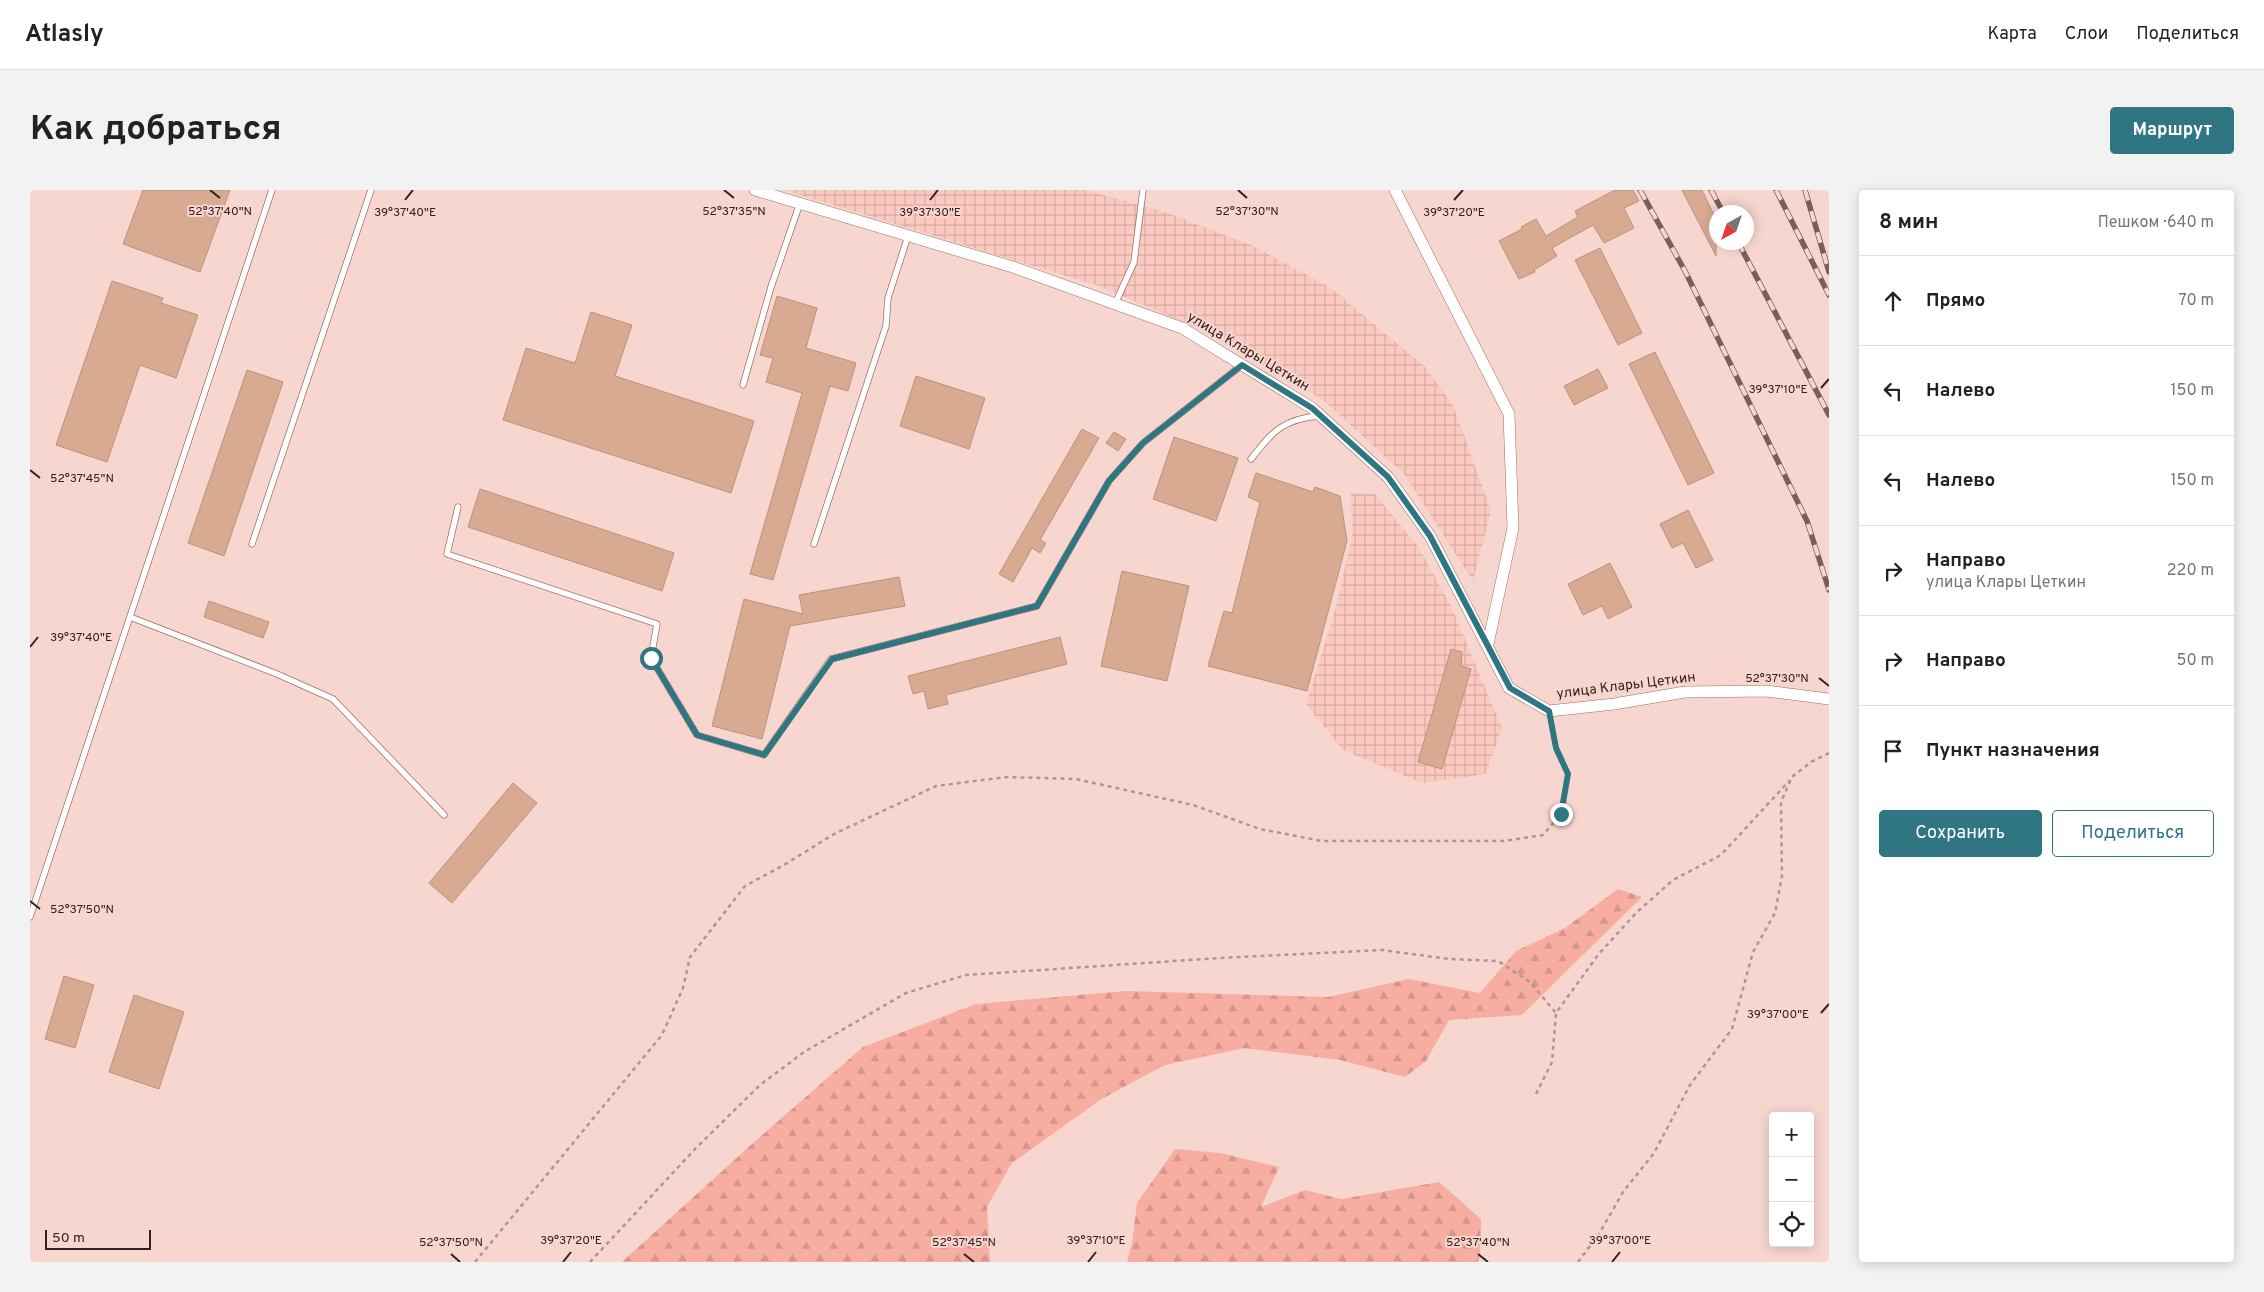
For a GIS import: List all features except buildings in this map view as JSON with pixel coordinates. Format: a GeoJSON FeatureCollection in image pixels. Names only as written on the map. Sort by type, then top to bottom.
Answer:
{"type":"FeatureCollection","features":[{"type":"Feature","properties":{"kind":"street","name":"улица Клары Цеткин"},"geometry":{"type":"LineString","coordinates":[[755,190],[1013,267],[1182,328],[1312,408],[1388,477],[1430,536],[1510,688],[1549,711],[1614,704],[1685,692],[1766,691],[1829,699]]}},
{"type":"Feature","properties":{"kind":"street"},"geometry":{"type":"LineString","coordinates":[[1395,190],[1509,414],[1513,528],[1488,644]]}},
{"type":"Feature","properties":{"kind":"lane"},"geometry":{"type":"LineString","coordinates":[[30,917],[272,190]]}},
{"type":"Feature","properties":{"kind":"lane"},"geometry":{"type":"LineString","coordinates":[[252,544],[371,190]]}},
{"type":"Feature","properties":{"kind":"lane"},"geometry":{"type":"LineString","coordinates":[[1115,304],[1134,262],[1143,190]]}},
{"type":"Feature","properties":{"kind":"lane"},"geometry":{"type":"LineString","coordinates":[[743,385],[771,287],[800,204]]}},
{"type":"Feature","properties":{"kind":"lane"},"geometry":{"type":"LineString","coordinates":[[814,544],[886,326],[888,298],[908,236]]}},
{"type":"Feature","properties":{"kind":"lane"},"geometry":{"type":"LineString","coordinates":[[458,507],[447,554],[657,624],[651,658],[697,735],[764,755],[832,659],[1037,606],[1109,481],[1143,443],[1242,365]]}},
{"type":"Feature","properties":{"kind":"lane"},"geometry":{"type":"LineString","coordinates":[[1251,459],[1270,435],[1297,418],[1319,416]]}},
{"type":"Feature","properties":{"kind":"lane"},"geometry":{"type":"LineString","coordinates":[[130,617],[277,674],[333,699],[444,815]]}},
{"type":"Feature","properties":{"kind":"path"},"geometry":{"type":"LineString","coordinates":[[475,1262],[662,1034],[683,988],[690,957],[745,886],[784,865],[834,834],[936,786],[1007,777],[1076,779],[1193,806],[1260,829],[1322,841],[1504,841],[1543,835],[1561,814],[1568,774],[1556,748],[1549,711]]}},
{"type":"Feature","properties":{"kind":"path"},"geometry":{"type":"LineString","coordinates":[[1536,1094],[1552,1062],[1556,1013],[1598,955],[1636,913],[1673,880],[1721,855],[1792,777],[1811,762],[1829,753]]}},
{"type":"Feature","properties":{"kind":"path"},"geometry":{"type":"LineString","coordinates":[[1578,1262],[1599,1234],[1623,1192],[1654,1153],[1690,1085],[1732,1029],[1753,952],[1775,913],[1782,876],[1782,802],[1792,777]]}},
{"type":"Feature","properties":{"kind":"path"},"geometry":{"type":"LineString","coordinates":[[590,1262],[696,1148],[760,1085],[804,1052],[906,993],[966,975],[1219,958],[1382,950],[1449,959],[1498,961],[1530,982],[1556,1013]]}},
{"type":"Feature","properties":{"kind":"shaded area"},"geometry":{"type":"Polygon","coordinates":[[[784,190],[1085,190],[1165,212],[1251,245],[1331,288],[1425,367],[1453,405],[1491,511],[1473,581],[1404,474],[1322,399],[1200,329],[1099,286],[784,190]]]}},
{"type":"Feature","properties":{"kind":"shaded area"},"geometry":{"type":"Polygon","coordinates":[[[1351,493],[1375,494],[1419,548],[1451,606],[1502,728],[1486,774],[1422,783],[1343,750],[1306,704],[1335,611],[1352,536],[1351,493]]]}},
{"type":"Feature","properties":{"kind":"green space"},"geometry":{"type":"Polygon","coordinates":[[[1618,889],[1642,897],[1522,1015],[1449,1020],[1426,1061],[1405,1077],[1340,1060],[1245,1048],[1165,1065],[1100,1100],[1012,1163],[987,1207],[990,1262],[622,1262],[752,1144],[863,1047],[976,1004],[1125,991],[1328,997],[1409,979],[1480,993],[1516,951],[1565,928],[1618,889]]]}},
{"type":"Feature","properties":{"kind":"green space"},"geometry":{"type":"Polygon","coordinates":[[[1175,1149],[1220,1153],[1279,1167],[1261,1207],[1305,1190],[1341,1199],[1439,1182],[1481,1219],[1478,1262],[1127,1262],[1132,1243],[1137,1203],[1175,1149]]]}},
{"type":"Feature","properties":{"kind":"railway"},"geometry":{"type":"LineString","coordinates":[[1640,190],[1685,271],[1807,521],[1829,590]]}},
{"type":"Feature","properties":{"kind":"railway"},"geometry":{"type":"LineString","coordinates":[[1711,190],[1719,205]]}},
{"type":"Feature","properties":{"kind":"railway"},"geometry":{"type":"LineString","coordinates":[[1776,190],[1829,295]]}},
{"type":"Feature","properties":{"kind":"railway"},"geometry":{"type":"LineString","coordinates":[[1805,190],[1829,272]]}},
{"type":"Feature","properties":{"kind":"railway"},"geometry":{"type":"LineString","coordinates":[[1742,250],[1829,415]]}},
{"type":"Feature","properties":{"kind":"route"},"geometry":{"type":"LineString","coordinates":[[651,658],[697,735],[764,755],[832,659],[1037,606],[1109,481],[1143,443],[1242,365],[1312,408],[1388,477],[1430,536],[1510,688],[1549,711],[1556,748],[1568,774],[1561,814]]}}]}
